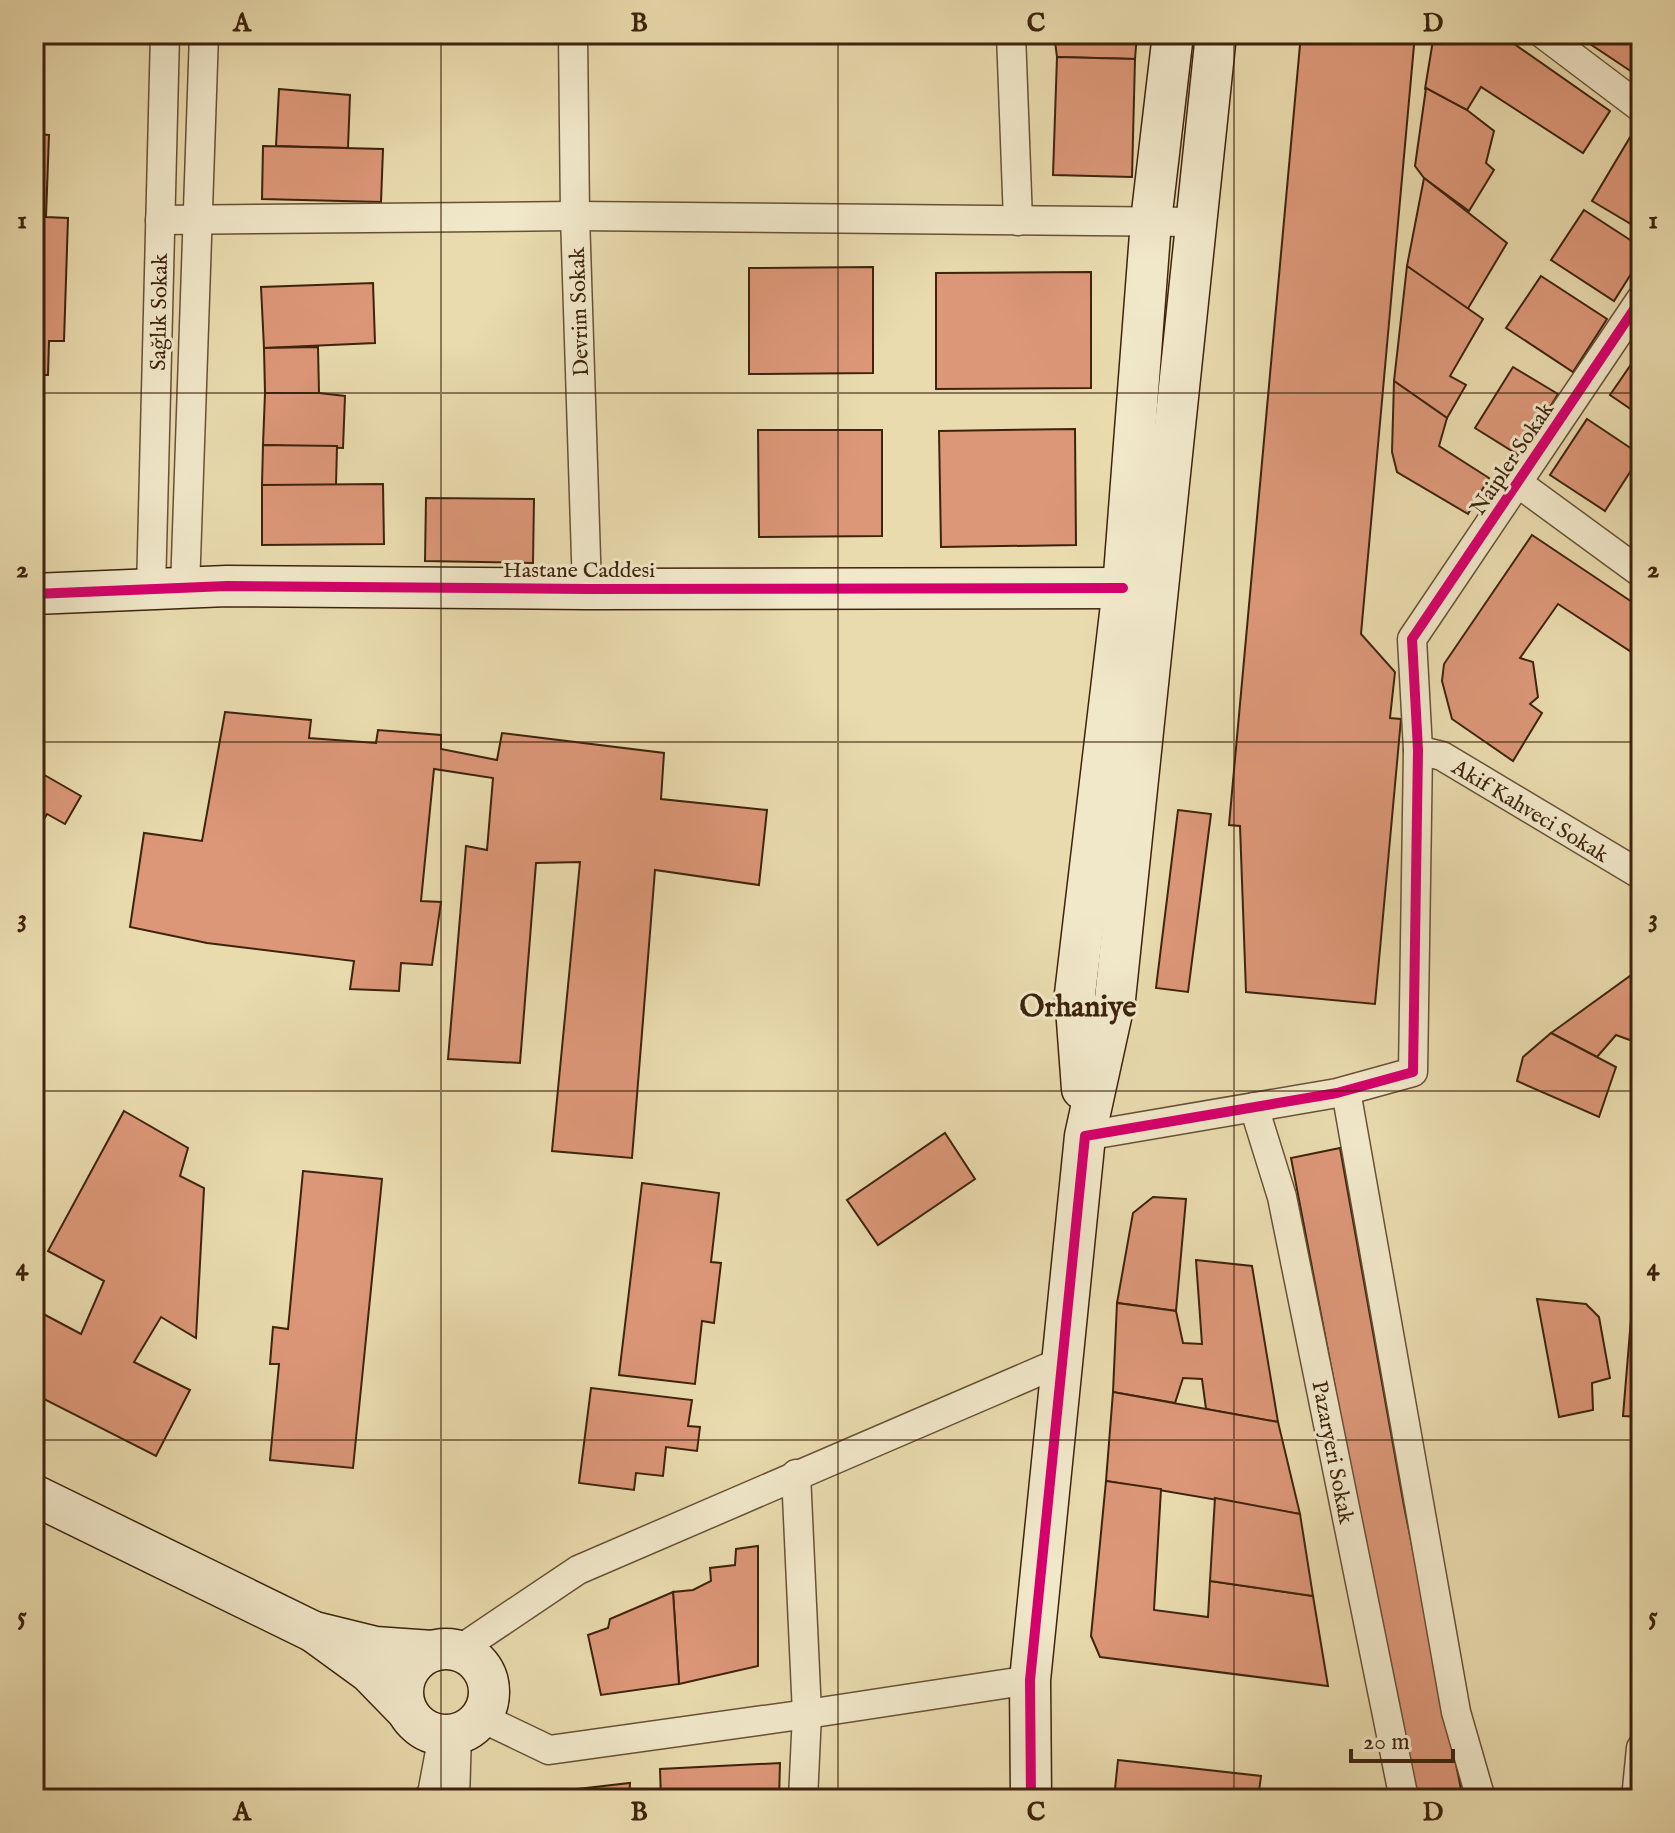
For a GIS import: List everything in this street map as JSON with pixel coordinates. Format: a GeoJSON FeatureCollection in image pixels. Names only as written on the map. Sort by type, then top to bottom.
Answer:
{"type":"FeatureCollection","features":[{"type":"Feature","properties":{"kind":"street","name":"Sağlık Sokak"},"geometry":{"type":"LineString","coordinates":[[165,34],[160,220],[168,590]]}},
{"type":"Feature","properties":{"kind":"street","name":"Sağlık Sokak"},"geometry":{"type":"LineString","coordinates":[[168,590],[196,220],[204,34]]}},
{"type":"Feature","properties":{"kind":"street","name":"Devrim Sokak"},"geometry":{"type":"LineString","coordinates":[[573,34],[575,216],[587,589]]}},
{"type":"Feature","properties":{"kind":"street"},"geometry":{"type":"LineString","coordinates":[[1011,34],[1018,221]]}},
{"type":"Feature","properties":{"kind":"street"},"geometry":{"type":"LineString","coordinates":[[1085,1136],[1075,994],[1123,588],[1151,221],[1173,34]]}},
{"type":"Feature","properties":{"kind":"street"},"geometry":{"type":"LineString","coordinates":[[1031,1799],[1030,1680],[1085,1136],[1115,999],[1216,34]]}},
{"type":"Feature","properties":{"kind":"street"},"geometry":{"type":"LineString","coordinates":[[1543,34],[1641,108]]}},
{"type":"Feature","properties":{"kind":"street"},"geometry":{"type":"LineString","coordinates":[[160,220],[575,216],[1196,222]]}},
{"type":"Feature","properties":{"kind":"street","name":"Naipler Sokak"},"geometry":{"type":"LineString","coordinates":[[1418,750],[1412,639],[1641,299]]}},
{"type":"Feature","properties":{"kind":"street"},"geometry":{"type":"LineString","coordinates":[[1518,483],[1641,573]]}},
{"type":"Feature","properties":{"kind":"street","name":"Hastane Caddesi"},"geometry":{"type":"LineString","coordinates":[[34,594],[227,586],[1123,588]]}},
{"type":"Feature","properties":{"kind":"street"},"geometry":{"type":"LineString","coordinates":[[1085,1136],[1346,1091],[1413,1072],[1418,750]]}},
{"type":"Feature","properties":{"kind":"street","name":"Akif Kahveci Sokak"},"geometry":{"type":"LineString","coordinates":[[1418,750],[1442,756],[1641,875]]}},
{"type":"Feature","properties":{"kind":"street"},"geometry":{"type":"LineString","coordinates":[[1346,1091],[1456,1712],[1481,1799]]}},
{"type":"Feature","properties":{"kind":"street","name":"Pazaryeri Sokak"},"geometry":{"type":"LineString","coordinates":[[1254,1107],[1282,1197],[1404,1799]]}},
{"type":"Feature","properties":{"kind":"street"},"geometry":{"type":"LineString","coordinates":[[407,1711],[403,1682],[419,1658],[446,1651],[578,1570],[1063,1361]]}},
{"type":"Feature","properties":{"kind":"street"},"geometry":{"type":"LineString","coordinates":[[796,1474],[807,1714],[803,1799]]}},
{"type":"Feature","properties":{"kind":"street"},"geometry":{"type":"LineString","coordinates":[[34,1495],[314,1632],[369,1672],[416,1723],[428,1731],[460,1728],[549,1750],[1030,1680]]}},
{"type":"Feature","properties":{"kind":"street"},"geometry":{"type":"LineString","coordinates":[[314,1632],[375,1647],[446,1651],[471,1657],[481,1666],[487,1678],[487,1706],[460,1728],[432,1794],[427,1799]]}},
{"type":"Feature","properties":{"kind":"street"},"geometry":{"type":"LineString","coordinates":[[455,1799],[460,1728]]}},
{"type":"Feature","properties":{"kind":"street"},"geometry":{"type":"LineString","coordinates":[[1636,1799],[1641,1748]]}},
{"type":"Feature","properties":{"kind":"building"},"geometry":{"type":"Polygon","coordinates":[[[1054,34],[1137,34],[1135,59],[1057,57],[1054,34]]]}},
{"type":"Feature","properties":{"kind":"building"},"geometry":{"type":"Polygon","coordinates":[[[1301,34],[1415,34],[1361,634],[1395,672],[1390,718],[1401,719],[1375,1004],[1246,992],[1240,826],[1229,825],[1301,34]]]}},
{"type":"Feature","properties":{"kind":"building"},"geometry":{"type":"Polygon","coordinates":[[[1434,34],[1500,34],[1610,111],[1583,153],[1481,87],[1467,110],[1425,89],[1434,34]]]}},
{"type":"Feature","properties":{"kind":"building"},"geometry":{"type":"Polygon","coordinates":[[[1575,34],[1641,34],[1641,78],[1575,34]]]}},
{"type":"Feature","properties":{"kind":"building"},"geometry":{"type":"Polygon","coordinates":[[[1057,57],[1135,59],[1132,177],[1053,175],[1057,57]]]}},
{"type":"Feature","properties":{"kind":"building"},"geometry":{"type":"Polygon","coordinates":[[[1426,88],[1467,110],[1494,131],[1486,163],[1494,170],[1469,211],[1424,178],[1415,166],[1426,88]]]}},
{"type":"Feature","properties":{"kind":"building"},"geometry":{"type":"Polygon","coordinates":[[[279,89],[350,95],[348,148],[276,146],[279,89]]]}},
{"type":"Feature","properties":{"kind":"building"},"geometry":{"type":"Polygon","coordinates":[[[34,134],[49,135],[46,217],[68,218],[64,341],[49,341],[48,375],[34,375],[34,134]]]}},
{"type":"Feature","properties":{"kind":"building"},"geometry":{"type":"Polygon","coordinates":[[[1632,134],[1641,140],[1641,230],[1592,201],[1632,134]]]}},
{"type":"Feature","properties":{"kind":"building"},"geometry":{"type":"Polygon","coordinates":[[[263,146],[383,149],[381,202],[262,199],[263,146]]]}},
{"type":"Feature","properties":{"kind":"building"},"geometry":{"type":"Polygon","coordinates":[[[1424,178],[1507,243],[1467,310],[1407,266],[1424,178]]]}},
{"type":"Feature","properties":{"kind":"building"},"geometry":{"type":"Polygon","coordinates":[[[1584,210],[1641,247],[1641,258],[1614,301],[1551,260],[1584,210]]]}},
{"type":"Feature","properties":{"kind":"building"},"geometry":{"type":"Polygon","coordinates":[[[1407,266],[1483,319],[1450,376],[1466,385],[1447,418],[1394,381],[1407,266]]]}},
{"type":"Feature","properties":{"kind":"building"},"geometry":{"type":"Polygon","coordinates":[[[873,267],[873,373],[749,374],[749,268],[873,267]]]}},
{"type":"Feature","properties":{"kind":"building"},"geometry":{"type":"Polygon","coordinates":[[[1091,272],[1091,388],[936,389],[936,273],[1091,272]]]}},
{"type":"Feature","properties":{"kind":"building"},"geometry":{"type":"Polygon","coordinates":[[[1541,276],[1607,319],[1573,372],[1506,328],[1541,276]]]}},
{"type":"Feature","properties":{"kind":"building"},"geometry":{"type":"Polygon","coordinates":[[[373,283],[375,343],[264,348],[261,287],[373,283]]]}},
{"type":"Feature","properties":{"kind":"building"},"geometry":{"type":"Polygon","coordinates":[[[318,347],[319,393],[265,393],[264,348],[318,347]]]}},
{"type":"Feature","properties":{"kind":"building"},"geometry":{"type":"Polygon","coordinates":[[[1641,350],[1641,416],[1610,395],[1641,350]]]}},
{"type":"Feature","properties":{"kind":"building"},"geometry":{"type":"Polygon","coordinates":[[[1513,367],[1558,394],[1520,456],[1475,428],[1513,367]]]}},
{"type":"Feature","properties":{"kind":"building"},"geometry":{"type":"Polygon","coordinates":[[[1394,381],[1447,418],[1439,446],[1489,478],[1468,514],[1397,472],[1392,452],[1394,381]]]}},
{"type":"Feature","properties":{"kind":"building"},"geometry":{"type":"Polygon","coordinates":[[[265,393],[345,396],[343,448],[263,445],[265,393]]]}},
{"type":"Feature","properties":{"kind":"building"},"geometry":{"type":"Polygon","coordinates":[[[1587,419],[1641,455],[1605,511],[1550,475],[1587,419]]]}},
{"type":"Feature","properties":{"kind":"building"},"geometry":{"type":"Polygon","coordinates":[[[1075,429],[1076,545],[941,547],[939,431],[1075,429]]]}},
{"type":"Feature","properties":{"kind":"building"},"geometry":{"type":"Polygon","coordinates":[[[758,430],[882,430],[882,536],[759,537],[758,430]]]}},
{"type":"Feature","properties":{"kind":"building"},"geometry":{"type":"Polygon","coordinates":[[[263,445],[337,446],[336,486],[262,485],[263,445]]]}},
{"type":"Feature","properties":{"kind":"building"},"geometry":{"type":"Polygon","coordinates":[[[383,484],[384,544],[262,545],[262,485],[383,484]]]}},
{"type":"Feature","properties":{"kind":"building"},"geometry":{"type":"Polygon","coordinates":[[[426,498],[534,499],[533,563],[425,561],[426,498]]]}},
{"type":"Feature","properties":{"kind":"building"},"geometry":{"type":"Polygon","coordinates":[[[1532,535],[1641,608],[1641,640],[1633,653],[1558,604],[1520,658],[1533,662],[1538,697],[1530,704],[1542,713],[1513,761],[1452,719],[1442,681],[1444,664],[1532,535]]]}},
{"type":"Feature","properties":{"kind":"building"},"geometry":{"type":"Polygon","coordinates":[[[225,712],[311,720],[309,738],[376,743],[378,730],[441,735],[441,749],[497,760],[502,733],[664,753],[661,799],[767,810],[759,885],[655,870],[632,1158],[552,1151],[580,862],[536,863],[520,1063],[448,1059],[466,846],[487,850],[493,778],[434,769],[421,901],[441,902],[432,965],[401,963],[399,991],[350,989],[354,961],[207,943],[130,927],[144,833],[202,841],[225,712]]]}},
{"type":"Feature","properties":{"kind":"building"},"geometry":{"type":"Polygon","coordinates":[[[34,769],[81,796],[65,824],[47,814],[34,836],[34,769]]]}},
{"type":"Feature","properties":{"kind":"building"},"geometry":{"type":"Polygon","coordinates":[[[1178,810],[1211,814],[1188,992],[1156,988],[1178,810]]]}},
{"type":"Feature","properties":{"kind":"building"},"geometry":{"type":"Polygon","coordinates":[[[1641,968],[1641,1044],[1616,1035],[1597,1057],[1551,1033],[1641,968]]]}},
{"type":"Feature","properties":{"kind":"building"},"geometry":{"type":"Polygon","coordinates":[[[1551,1033],[1616,1067],[1599,1117],[1517,1081],[1523,1057],[1551,1033]]]}},
{"type":"Feature","properties":{"kind":"building"},"geometry":{"type":"Polygon","coordinates":[[[124,1111],[188,1148],[180,1176],[204,1188],[196,1338],[161,1317],[134,1362],[190,1390],[156,1456],[34,1394],[34,1309],[81,1334],[104,1281],[48,1251],[124,1111]]]}},
{"type":"Feature","properties":{"kind":"building"},"geometry":{"type":"Polygon","coordinates":[[[945,1133],[975,1179],[878,1245],[847,1200],[945,1133]]]}},
{"type":"Feature","properties":{"kind":"building"},"geometry":{"type":"Polygon","coordinates":[[[1340,1148],[1404,1506],[1463,1799],[1414,1799],[1291,1158],[1340,1148]]]}},
{"type":"Feature","properties":{"kind":"building"},"geometry":{"type":"Polygon","coordinates":[[[303,1171],[382,1179],[353,1468],[270,1460],[279,1364],[270,1364],[273,1327],[288,1329],[303,1171]]]}},
{"type":"Feature","properties":{"kind":"building"},"geometry":{"type":"Polygon","coordinates":[[[642,1183],[719,1193],[711,1262],[721,1263],[714,1323],[702,1321],[695,1384],[619,1375],[642,1183]]]}},
{"type":"Feature","properties":{"kind":"building"},"geometry":{"type":"Polygon","coordinates":[[[1153,1197],[1186,1199],[1176,1311],[1117,1303],[1133,1213],[1153,1197]]]}},
{"type":"Feature","properties":{"kind":"building"},"geometry":{"type":"Polygon","coordinates":[[[1196,1260],[1252,1266],[1278,1422],[1206,1409],[1202,1379],[1183,1378],[1175,1403],[1113,1392],[1117,1303],[1176,1311],[1183,1343],[1202,1344],[1196,1260]]]}},
{"type":"Feature","properties":{"kind":"building"},"geometry":{"type":"Polygon","coordinates":[[[1537,1299],[1586,1304],[1599,1317],[1610,1378],[1592,1383],[1593,1410],[1559,1417],[1537,1299]]]}},
{"type":"Feature","properties":{"kind":"building"},"geometry":{"type":"Polygon","coordinates":[[[1631,1319],[1641,1321],[1641,1417],[1623,1416],[1631,1319]]]}},
{"type":"Feature","properties":{"kind":"building"},"geometry":{"type":"Polygon","coordinates":[[[591,1388],[692,1400],[688,1426],[700,1427],[697,1451],[666,1447],[663,1476],[636,1473],[634,1490],[579,1483],[591,1388]]]}},
{"type":"Feature","properties":{"kind":"building"},"geometry":{"type":"Polygon","coordinates":[[[1113,1392],[1278,1422],[1300,1514],[1106,1481],[1113,1392]]]}},
{"type":"Feature","properties":{"kind":"building"},"geometry":{"type":"Polygon","coordinates":[[[1106,1481],[1161,1489],[1154,1610],[1208,1617],[1210,1581],[1313,1596],[1328,1686],[1100,1657],[1091,1636],[1106,1481]]]}},
{"type":"Feature","properties":{"kind":"building"},"geometry":{"type":"Polygon","coordinates":[[[1215,1498],[1300,1514],[1313,1596],[1210,1581],[1215,1498]]]}},
{"type":"Feature","properties":{"kind":"building"},"geometry":{"type":"Polygon","coordinates":[[[758,1546],[758,1666],[679,1684],[673,1592],[693,1590],[711,1581],[710,1568],[735,1565],[736,1549],[758,1546]]]}},
{"type":"Feature","properties":{"kind":"building"},"geometry":{"type":"Polygon","coordinates":[[[673,1592],[679,1684],[601,1695],[588,1635],[608,1628],[610,1619],[673,1592]]]}},
{"type":"Feature","properties":{"kind":"building"},"geometry":{"type":"Polygon","coordinates":[[[1118,1760],[1261,1776],[1258,1799],[1114,1799],[1118,1760]]]}},
{"type":"Feature","properties":{"kind":"building"},"geometry":{"type":"Polygon","coordinates":[[[780,1763],[779,1799],[661,1799],[660,1769],[780,1763]]]}},
{"type":"Feature","properties":{"kind":"building"},"geometry":{"type":"Polygon","coordinates":[[[630,1783],[629,1799],[508,1799],[508,1797],[630,1783]]]}},
{"type":"Feature","properties":{"kind":"building"},"geometry":{"type":"Polygon","coordinates":[[[1276,1794],[1330,1799],[1276,1799],[1276,1794]]]}},
{"type":"Feature","properties":{"kind":"cycle path"},"geometry":{"type":"LineString","coordinates":[[1031,1799],[1030,1680],[1085,1136],[1337,1093],[1413,1072],[1418,750],[1412,639],[1641,299]]}},
{"type":"Feature","properties":{"kind":"cycle path"},"geometry":{"type":"LineString","coordinates":[[34,594],[227,586],[1123,588]]}},
{"type":"Feature","properties":{"kind":"district","name":"Orhaniye"},"geometry":{"type":"Point","coordinates":[1078,1006]}}]}
